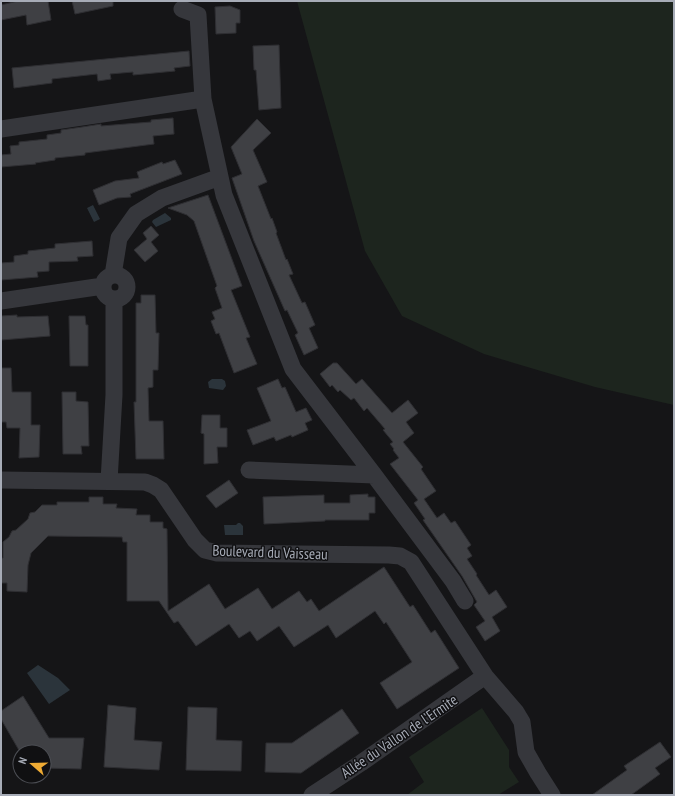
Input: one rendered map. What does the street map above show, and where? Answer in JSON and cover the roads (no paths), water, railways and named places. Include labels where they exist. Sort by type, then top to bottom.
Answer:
[{"type":"street","points":[[182,9],[198,15],[203,99],[224,195],[293,369],[453,581],[465,601]]},
{"type":"street","points":[[1,129],[203,99]]},
{"type":"street","points":[[1,302],[108,280],[123,277],[128,286],[126,294],[122,298],[115,300],[106,295],[108,280],[119,238],[136,214],[162,198],[220,178]]},
{"type":"street","points":[[109,481],[114,395],[115,300]]},
{"type":"street","points":[[249,470],[374,475]]},
{"type":"street","name":"Boulevard du Vaisseau","points":[[1,480],[145,482],[161,490],[195,540],[205,550],[217,553],[400,556],[411,562],[485,676]]},
{"type":"street","points":[[485,676],[516,712],[522,722],[526,752],[548,793]]},
{"type":"street","name":"Allée du Vallon de l’Ermite","points":[[312,795],[361,763],[485,676]]}]
